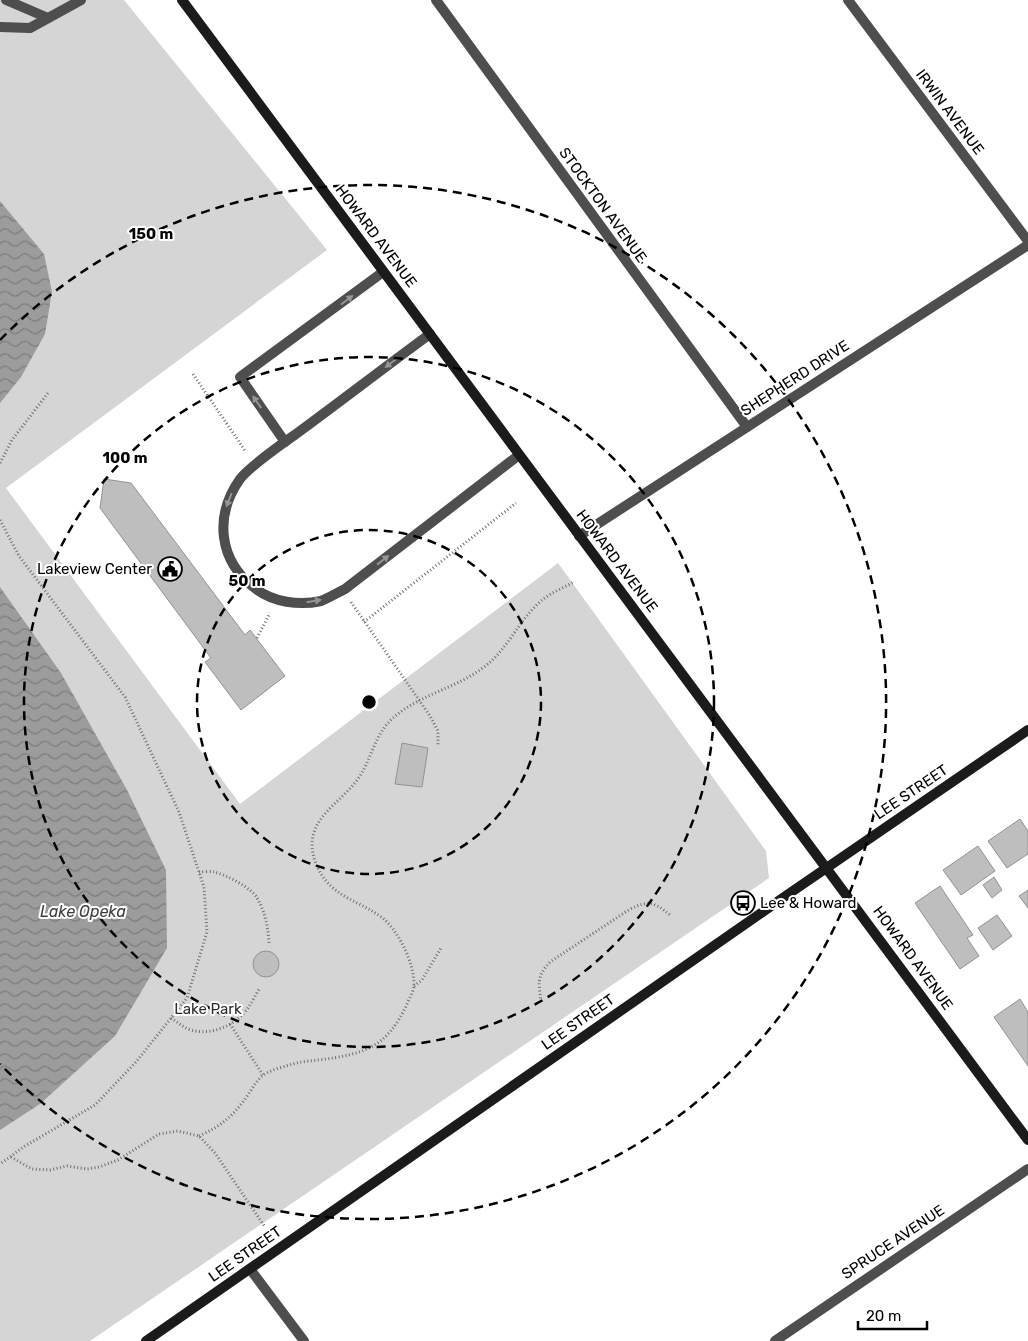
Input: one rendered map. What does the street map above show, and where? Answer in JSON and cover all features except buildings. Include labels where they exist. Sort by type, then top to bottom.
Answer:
[{"type":"street","points":[[6,0],[48,18]]},
{"type":"street","points":[[0,27],[30,28],[81,0]]},
{"type":"street","name":"HOWARD AVENUE","points":[[182,0],[1028,1140]]},
{"type":"street","name":"STOCKTON AVENUE","points":[[436,0],[746,427]]},
{"type":"street","name":"IRWIN AVENUE","points":[[848,0],[1028,243]]},
{"type":"street","name":"SHEPHERD DRIVE","points":[[579,536],[1028,243]]},
{"type":"street","points":[[285,442],[240,377],[383,272]]},
{"type":"street","points":[[430,334],[285,442],[242,477],[229,498],[222,521],[226,548],[236,570],[248,583],[265,596],[301,603],[322,600],[344,589],[520,455]]},
{"type":"street","name":"LEE STREET","points":[[146,1341],[1028,730]]},
{"type":"street","name":"SPRUCE AVENUE","points":[[775,1341],[1028,1169]]},
{"type":"street","points":[[250,1268],[304,1341]]},
{"type":"path","points":[[192,374],[248,455]]},
{"type":"path","points":[[0,462],[12,440],[48,393]]},
{"type":"path","points":[[364,622],[516,503]]},
{"type":"path","points":[[0,520],[18,556],[126,697],[179,812],[204,887],[207,932],[187,998],[136,1062],[95,1105],[25,1146],[0,1164]]},
{"type":"path","points":[[414,986],[408,957],[392,928],[381,917],[350,900],[327,882],[315,862],[312,838],[318,821],[354,784],[361,774],[380,732],[393,717],[419,700],[447,689],[475,674],[500,652],[526,617],[540,602],[574,582]]},
{"type":"path","points":[[344,605],[350,601],[419,700],[438,731],[438,745]]},
{"type":"path","points":[[256,638],[270,612],[279,614]]},
{"type":"path","points":[[199,872],[214,872],[244,886],[256,896],[268,928],[269,942]]},
{"type":"path","points":[[542,1002],[538,982],[542,971],[550,962],[642,903],[658,905],[670,916]]},
{"type":"path","points":[[199,1136],[220,1126],[230,1118],[263,1075],[292,1064],[357,1054],[370,1048],[394,1030],[414,986],[422,980],[441,948]]},
{"type":"path","points":[[171,1018],[188,1028],[204,1032],[218,1030],[230,1024],[245,1012],[260,988]]},
{"type":"path","points":[[230,1024],[263,1075]]},
{"type":"path","points":[[11,1156],[32,1169],[50,1170],[67,1166],[86,1169],[99,1167],[118,1160],[159,1134],[178,1131],[199,1136],[215,1153],[265,1227]]},
{"type":"green space","name":"Lake Park","points":[[0,0],[124,0],[327,250],[6,488],[240,804],[558,563],[766,851],[769,878],[90,1341],[0,1341]]},
{"type":"water","points":[[0,201],[44,254],[52,292],[45,334],[21,377],[0,403]]},
{"type":"water","name":"Lake Opeka","points":[[0,587],[61,673],[127,790],[166,870],[167,948],[115,1036],[40,1104],[0,1130]]},
{"type":"place","name":"Lakeview Center","points":[[170,569]]},
{"type":"place","name":"Lee & Howard","points":[[743,903]]}]
